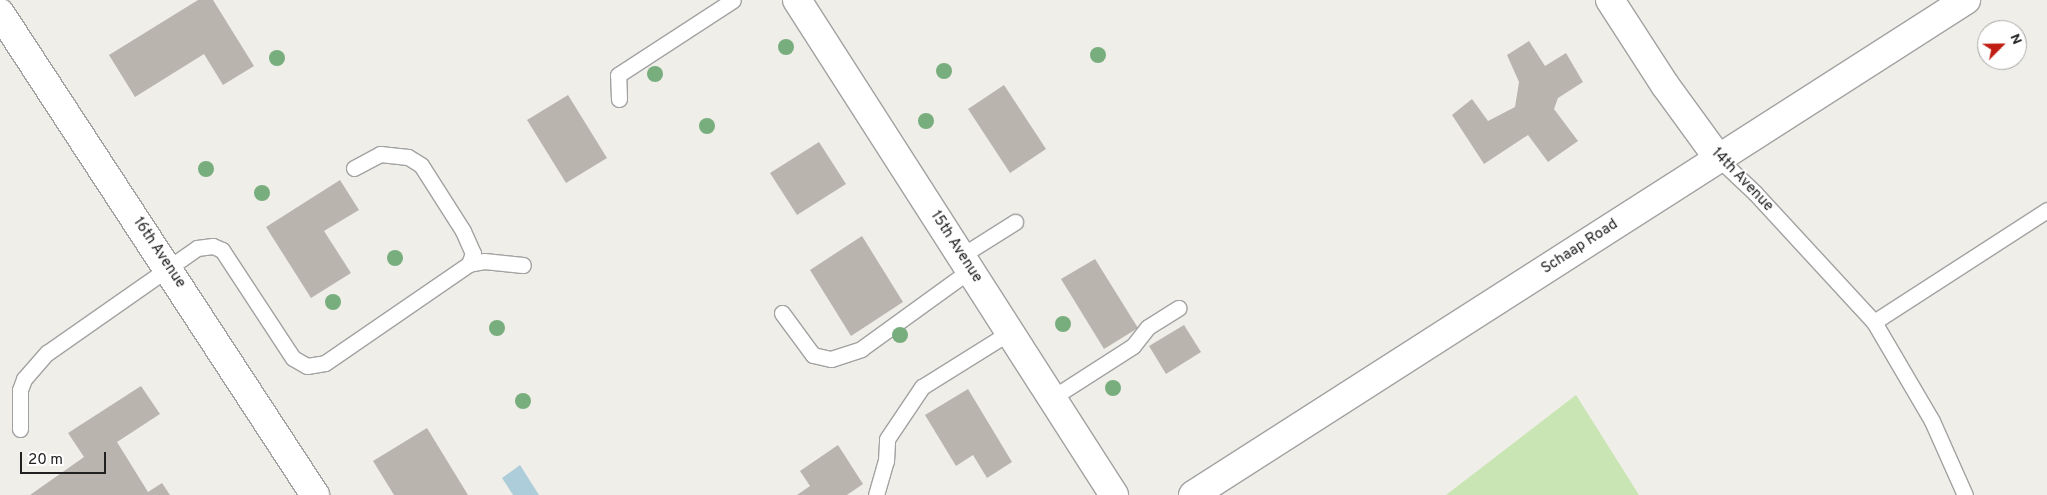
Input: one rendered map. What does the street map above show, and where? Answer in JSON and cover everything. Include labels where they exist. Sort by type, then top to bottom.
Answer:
[{"type":"street","name":"15th Avenue","points":[[797,0],[1114,495]]},
{"type":"street","name":"14th Avenue","points":[[1610,0],[1665,85],[1718,158]]},
{"type":"street","name":"Schaap Road","points":[[1193,495],[1966,0]]},
{"type":"street","name":"16th Avenue","points":[[0,13],[168,266],[315,495]]},
{"type":"lane","points":[[619,100],[618,75],[733,0]]},
{"type":"lane","points":[[354,168],[380,154],[402,156],[420,165],[463,231],[473,252],[469,264]]},
{"type":"lane","name":"14th Avenue","points":[[1718,158],[1755,193],[1874,322],[1932,421],[1966,495]]},
{"type":"lane","points":[[1874,322],[2047,210]]},
{"type":"lane","points":[[782,313],[812,355],[831,359],[861,349],[1015,222]]},
{"type":"lane","points":[[20,429],[20,390],[24,379],[47,353],[168,266],[197,248],[213,246],[222,250],[293,358],[307,366],[325,363],[469,264],[484,261],[523,266]]},
{"type":"lane","points":[[1052,398],[1133,346],[1148,327],[1178,308]]},
{"type":"lane","points":[[876,495],[888,439],[922,387],[1010,332]]},
{"type":"green space","points":[[1576,395],[1639,495],[1446,495]]},
{"type":"water","points":[[520,465],[539,495],[513,495],[502,478]]},
{"type":"building","points":[[198,0],[213,0],[254,66],[223,85],[204,54],[135,97],[109,55]]},
{"type":"building","points":[[1529,41],[1545,66],[1566,53],[1583,82],[1558,98],[1554,109],[1578,141],[1548,162],[1528,135],[1484,164],[1452,115],[1472,99],[1488,121],[1515,107],[1519,82],[1507,55]]},
{"type":"building","points":[[1004,85],[1046,149],[1010,173],[968,109]]},
{"type":"building","points":[[568,95],[607,158],[566,183],[527,120]]},
{"type":"building","points":[[819,142],[846,184],[797,215],[770,173]]},
{"type":"building","points":[[340,180],[359,210],[324,231],[351,273],[311,298],[266,227]]},
{"type":"building","points":[[862,236],[903,302],[851,336],[810,270]]},
{"type":"building","points":[[1095,259],[1138,328],[1104,349],[1061,279]]},
{"type":"building","points":[[1184,325],[1201,352],[1166,374],[1149,346]]},
{"type":"building","points":[[141,386],[160,414],[117,442],[148,492],[162,483],[170,495],[30,495],[84,457],[68,433]]},
{"type":"building","points":[[968,389],[1012,462],[987,478],[973,455],[956,466],[925,415]]},
{"type":"building","points":[[427,428],[468,495],[394,495],[373,461]]},
{"type":"building","points":[[838,445],[863,484],[847,495],[797,495],[810,486],[800,471]]}]
